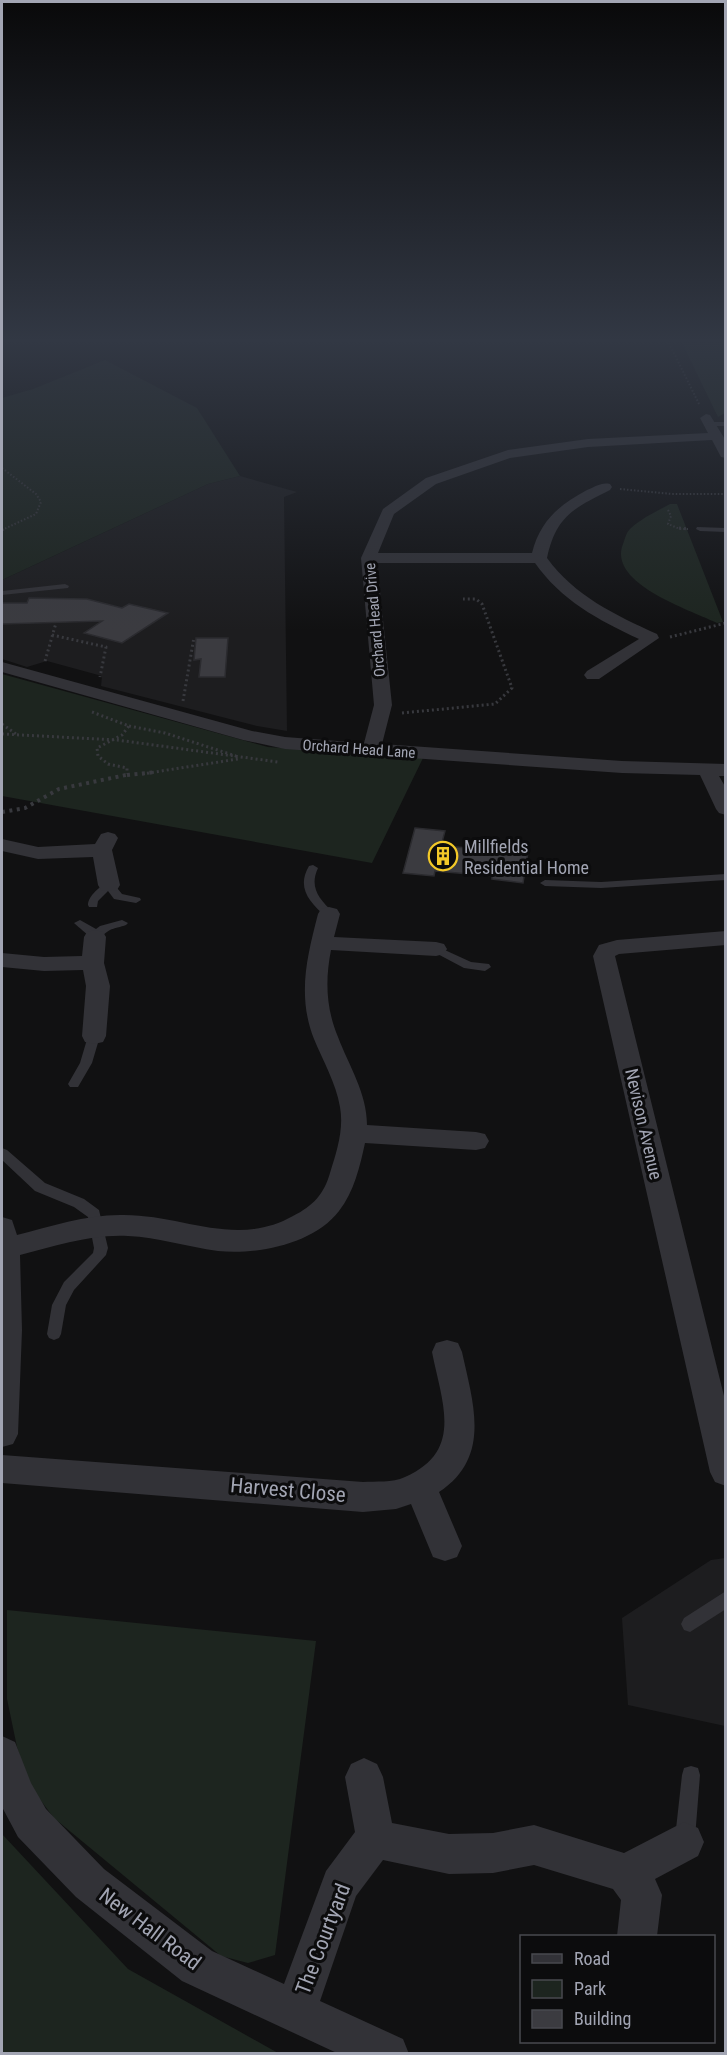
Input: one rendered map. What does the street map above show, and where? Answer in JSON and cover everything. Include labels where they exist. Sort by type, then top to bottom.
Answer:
[{"type":"street","name":"Orchard Head Drive","points":[[371,750],[383,705],[369,558],[388,512],[431,482],[508,454],[588,443],[664,439]]},
{"type":"street","points":[[605,487],[573,503],[554,519],[544,532],[539,558],[550,576],[573,596],[600,615],[651,638]]},
{"type":"street","points":[[369,558],[539,558]]},
{"type":"street","points":[[593,675],[651,638]]},
{"type":"street","name":"Orchard Head Lane","points":[[10,669],[250,736],[285,743],[622,767],[716,770]]},
{"type":"street","points":[[716,770],[726,809]]},
{"type":"street","points":[[2,845],[38,853],[105,844],[109,885]]},
{"type":"street","points":[[2,1434],[8,1277],[4,1237],[126,1225],[212,1239],[250,1242],[273,1240],[290,1233],[323,1212],[335,1198],[347,1165],[355,1117],[348,1090],[318,1013],[314,978],[328,914]]},
{"type":"street","points":[[88,930],[98,986],[94,1036]]},
{"type":"street","name":"Nevison Avenue","points":[[726,938],[617,947],[607,950],[604,956],[719,1414],[726,1472]]},
{"type":"street","points":[[322,943],[436,949]]},
{"type":"street","points":[[2,960],[44,964],[93,963]]},
{"type":"street","points":[[352,1133],[476,1141]]},
{"type":"street","name":"Harvest Close","points":[[2,1469],[363,1497],[401,1493],[428,1482],[445,1468],[458,1451],[460,1426],[447,1352]]},
{"type":"street","points":[[420,1485],[445,1546]]},
{"type":"street","name":"New Hall Road","points":[[2,1755],[15,1793],[32,1823],[90,1883],[197,1966],[388,2054]]},
{"type":"street","points":[[364,1777],[376,1839],[449,1854],[493,1853],[534,1845],[626,1873],[642,1895],[637,1935]]},
{"type":"street","name":"The Courtyard","points":[[295,2012],[340,1886],[362,1852],[376,1839]]},
{"type":"street","points":[[626,1873],[684,1842]]},
{"type":"lane","points":[[700,529],[726,530]]},
{"type":"lane","points":[[2,593],[65,586]]},
{"type":"lane","points":[[314,868],[309,876],[313,899],[328,914]]},
{"type":"lane","points":[[545,883],[602,885],[726,877]]},
{"type":"lane","points":[[93,905],[93,900],[109,885],[118,897],[136,900]]},
{"type":"lane","points":[[88,930],[122,923]]},
{"type":"lane","points":[[436,949],[468,965],[485,967]]},
{"type":"lane","points":[[74,1084],[86,1063],[94,1036]]},
{"type":"lane","points":[[2,1153],[40,1186],[79,1203],[94,1214],[101,1248],[99,1255],[69,1286],[59,1305],[54,1334]]},
{"type":"lane","points":[[690,1624],[726,1599]]},
{"type":"lane","points":[[684,1842],[691,1775]]},
{"type":"path","points":[[2,468],[36,494],[41,502],[36,514],[2,530]]},
{"type":"path","points":[[605,487],[672,494],[726,494]]},
{"type":"path","points":[[668,510],[671,516],[668,524],[671,526],[680,529],[700,529]]},
{"type":"path","points":[[380,714],[479,708],[495,704],[512,688],[482,604],[476,599],[463,599]]},
{"type":"path","points":[[10,669],[44,664],[56,622]]},
{"type":"path","points":[[651,638],[673,637],[726,623]]},
{"type":"path","points":[[52,635],[106,647],[97,693],[87,708],[98,716],[129,726],[165,733],[242,758]]},
{"type":"path","points":[[181,716],[188,662],[191,658],[194,637]]},
{"type":"path","points":[[2,724],[18,735]]},
{"type":"path","points":[[126,775],[127,768],[108,764],[98,756],[97,748],[101,743],[117,740],[125,734],[129,726]]},
{"type":"path","points":[[2,734],[117,740],[288,763]]},
{"type":"path","points":[[2,812],[25,807],[59,789],[126,775],[176,770],[242,758]]},
{"type":"shaded area","points":[[240,476],[297,492],[284,497],[287,731],[257,726],[101,686],[102,676],[47,661],[27,667],[2,659],[2,580],[208,484]]},
{"type":"shaded area","points":[[725,1558],[725,1726],[628,1705],[622,1618],[711,1560]]},
{"type":"green space","points":[[2,439],[217,439],[240,476],[208,484],[2,580]]},
{"type":"green space","points":[[670,504],[677,504],[723,622],[717,623],[654,594],[627,571],[621,558],[623,544],[629,530],[635,524]]},
{"type":"green space","points":[[2,674],[268,747],[423,758],[372,863],[2,796]]},
{"type":"green space","points":[[7,1610],[316,1641],[275,1955],[248,1963],[221,1956],[54,1818],[29,1785],[17,1747],[7,1699]]},
{"type":"green space","points":[[2,1834],[128,1969],[278,2053],[2,2053]]},
{"type":"building","points":[[29,598],[87,599],[122,608],[129,604],[168,613],[122,643],[84,633],[102,621],[2,624],[2,603],[27,603]]},
{"type":"building","points":[[196,638],[228,638],[225,677],[199,677],[201,659],[194,660]]},
{"type":"building","name":"Millfields Residential Home","points":[[415,828],[445,831],[441,846],[528,852],[523,883],[492,879],[492,876],[435,871],[434,876],[403,873]]},
{"type":"place","name":"Millfields Residential Home","points":[[443,856]]}]
